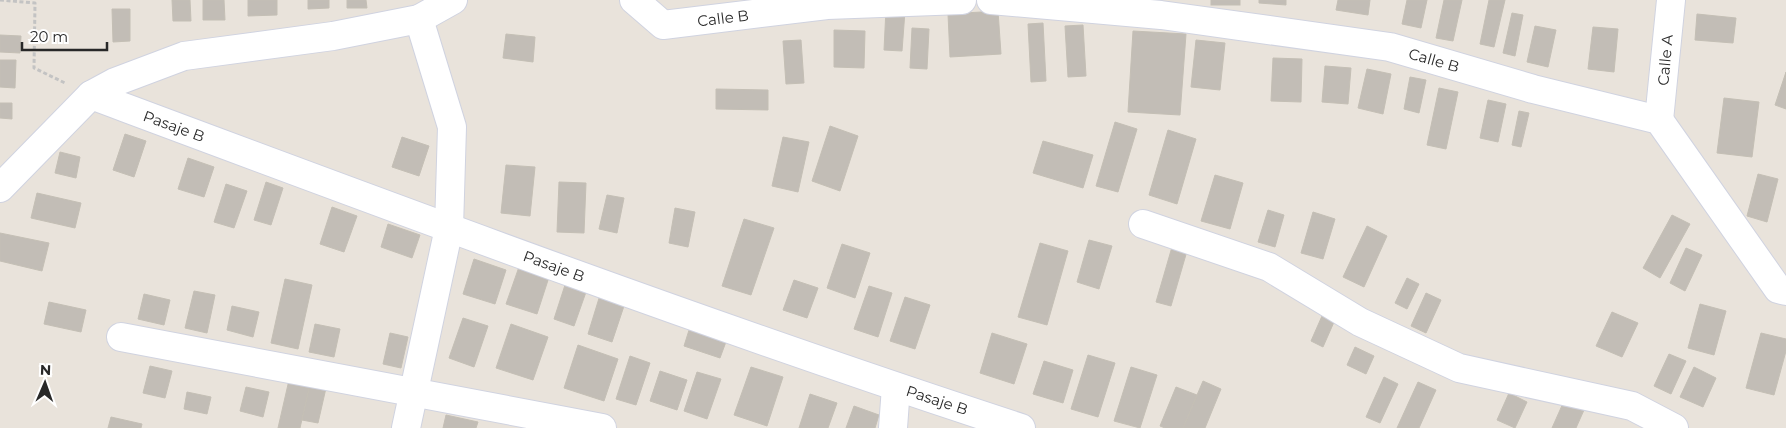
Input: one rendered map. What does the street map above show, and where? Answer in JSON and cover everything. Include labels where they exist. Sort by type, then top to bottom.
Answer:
[{"type":"street","points":[[0,188],[91,95],[115,82],[184,56],[333,36],[419,19],[453,0]]},
{"type":"street","name":"Calle B","points":[[634,0],[663,24],[827,6],[962,0]]},
{"type":"street","name":"Calle B","points":[[991,0],[1161,15],[1390,47],[1533,89],[1660,120]]},
{"type":"street","name":"Calle A","points":[[1660,120],[1671,0]]},
{"type":"street","points":[[406,428],[449,228],[452,126],[419,19]]},
{"type":"street","name":"Pasaje B","points":[[91,95],[449,228],[896,387],[1021,428]]},
{"type":"street","points":[[1660,120],[1778,289],[1786,291]]},
{"type":"street","points":[[1143,224],[1269,267],[1360,322],[1458,368],[1632,406],[1674,428]]},
{"type":"street","points":[[121,337],[602,428]]},
{"type":"street","points":[[893,428],[896,387]]},
{"type":"path","points":[[0,0],[35,3],[34,68],[91,95]]},
{"type":"building","points":[[172,0],[190,0],[191,21],[173,21]]},
{"type":"building","points":[[203,0],[224,0],[225,20],[203,20]]},
{"type":"building","points":[[248,0],[277,0],[277,15],[248,16]]},
{"type":"building","points":[[308,0],[329,0],[329,8],[308,9]]},
{"type":"building","points":[[347,0],[366,0],[367,8],[347,8]]},
{"type":"building","points":[[1211,0],[1240,0],[1240,5],[1211,5]]},
{"type":"building","points":[[1259,0],[1286,0],[1286,5],[1259,3]]},
{"type":"building","points":[[1338,0],[1370,0],[1368,15],[1336,10]]},
{"type":"building","points":[[1407,0],[1427,0],[1421,28],[1402,24]]},
{"type":"building","points":[[1444,0],[1462,0],[1453,41],[1436,38]]},
{"type":"building","points":[[1489,0],[1505,0],[1494,47],[1480,44]]},
{"type":"building","points":[[112,9],[130,9],[130,41],[113,42]]},
{"type":"building","points":[[886,9],[905,11],[902,51],[884,50]]},
{"type":"building","points":[[998,11],[1001,54],[950,57],[948,14]]},
{"type":"building","points":[[1512,13],[1523,15],[1515,56],[1503,53]]},
{"type":"building","points":[[1697,14],[1736,18],[1733,43],[1695,40]]},
{"type":"building","points":[[1043,23],[1046,81],[1031,82],[1028,24]]},
{"type":"building","points":[[1083,25],[1086,76],[1068,77],[1065,26]]},
{"type":"building","points":[[1535,26],[1556,30],[1548,67],[1527,62]]},
{"type":"building","points":[[1593,27],[1618,29],[1614,72],[1588,69]]},
{"type":"building","points":[[912,28],[929,29],[927,69],[910,68]]},
{"type":"building","points":[[834,30],[865,31],[864,68],[834,67]]},
{"type":"building","points":[[1133,31],[1186,34],[1180,115],[1128,112]]},
{"type":"building","points":[[506,34],[535,37],[533,62],[503,58]]},
{"type":"building","points":[[0,35],[21,36],[20,53],[0,52]]},
{"type":"building","points":[[801,40],[804,83],[786,84],[783,41]]},
{"type":"building","points":[[1196,40],[1225,43],[1220,90],[1191,87]]},
{"type":"building","points":[[1273,58],[1302,59],[1301,102],[1271,101]]},
{"type":"building","points":[[0,60],[16,60],[15,88],[0,87]]},
{"type":"building","points":[[1325,66],[1351,68],[1348,104],[1322,102]]},
{"type":"building","points":[[1367,69],[1391,74],[1383,114],[1358,108]]},
{"type":"building","points":[[1786,72],[1786,109],[1775,105]]},
{"type":"building","points":[[1410,77],[1426,80],[1419,113],[1404,109]]},
{"type":"building","points":[[1439,88],[1458,92],[1446,149],[1427,145]]},
{"type":"building","points":[[716,89],[768,90],[768,110],[716,109]]},
{"type":"building","points":[[1724,98],[1759,102],[1752,157],[1717,153]]},
{"type":"building","points":[[1488,100],[1506,104],[1498,142],[1480,138]]},
{"type":"building","points":[[0,103],[12,103],[12,119],[0,118]]},
{"type":"building","points":[[1519,111],[1529,113],[1521,147],[1512,145]]},
{"type":"building","points":[[1115,122],[1137,129],[1118,192],[1096,186]]},
{"type":"building","points":[[830,126],[858,136],[840,191],[812,181]]},
{"type":"building","points":[[1168,130],[1196,139],[1177,204],[1149,195]]},
{"type":"building","points":[[125,134],[146,141],[134,177],[113,170]]},
{"type":"building","points":[[402,137],[429,146],[419,176],[392,167]]},
{"type":"building","points":[[783,137],[809,142],[798,192],[772,186]]},
{"type":"building","points":[[1043,141],[1093,155],[1083,188],[1033,173]]},
{"type":"building","points":[[60,152],[80,157],[76,178],[55,173]]},
{"type":"building","points":[[188,158],[214,167],[204,197],[178,189]]},
{"type":"building","points":[[506,165],[535,167],[530,216],[501,213]]},
{"type":"building","points":[[1758,174],[1778,179],[1767,222],[1747,216]]},
{"type":"building","points":[[1215,175],[1243,183],[1230,229],[1201,221]]},
{"type":"building","points":[[266,182],[283,188],[271,225],[254,220]]},
{"type":"building","points":[[559,182],[586,183],[584,233],[557,232]]},
{"type":"building","points":[[226,184],[247,191],[234,228],[214,222]]},
{"type":"building","points":[[37,193],[81,203],[75,228],[31,218]]},
{"type":"building","points":[[607,195],[624,198],[617,233],[599,229]]},
{"type":"building","points":[[332,207],[357,216],[344,252],[320,244]]},
{"type":"building","points":[[675,208],[695,212],[688,247],[669,243]]},
{"type":"building","points":[[1268,210],[1284,215],[1275,247],[1258,242]]},
{"type":"building","points":[[1313,212],[1335,219],[1323,259],[1301,253]]},
{"type":"building","points":[[1672,215],[1690,224],[1660,278],[1643,268]]},
{"type":"building","points":[[744,219],[774,228],[751,295],[722,286]]},
{"type":"building","points":[[388,224],[420,235],[412,258],[381,247]]},
{"type":"building","points":[[1367,226],[1387,236],[1364,287],[1343,277]]},
{"type":"building","points":[[0,233],[49,243],[42,271],[0,261]]},
{"type":"building","points":[[1089,240],[1112,246],[1099,289],[1077,282]]},
{"type":"building","points":[[1040,243],[1068,251],[1047,325],[1018,317]]},
{"type":"building","points":[[842,244],[870,253],[855,298],[827,288]]},
{"type":"building","points":[[1172,247],[1187,251],[1171,306],[1156,302]]},
{"type":"building","points":[[1686,248],[1702,255],[1685,291],[1670,283]]},
{"type":"building","points":[[474,259],[506,270],[495,304],[463,294]]},
{"type":"building","points":[[520,264],[550,274],[537,314],[506,304]]},
{"type":"building","points":[[1407,278],[1419,284],[1407,309],[1395,303]]},
{"type":"building","points":[[285,279],[312,285],[298,349],[271,343]]},
{"type":"building","points":[[794,280],[818,288],[807,318],[783,310]]},
{"type":"building","points":[[565,285],[586,292],[574,326],[554,319]]},
{"type":"building","points":[[869,286],[892,293],[878,337],[854,329]]},
{"type":"building","points":[[194,291],[215,295],[207,333],[185,328]]},
{"type":"building","points":[[1426,293],[1441,300],[1426,333],[1411,326]]},
{"type":"building","points":[[144,294],[170,300],[164,325],[138,319]]},
{"type":"building","points":[[600,295],[625,303],[612,342],[588,334]]},
{"type":"building","points":[[905,297],[930,305],[915,349],[890,341]]},
{"type":"building","points":[[49,302],[86,310],[81,332],[44,324]]},
{"type":"building","points":[[1700,304],[1726,311],[1714,355],[1688,348]]},
{"type":"building","points":[[232,306],[259,312],[253,337],[227,330]]},
{"type":"building","points":[[1612,312],[1638,323],[1622,357],[1596,346]]},
{"type":"building","points":[[1322,316],[1334,322],[1323,347],[1311,341]]},
{"type":"building","points":[[463,318],[488,326],[474,367],[449,358]]},
{"type":"building","points":[[315,324],[340,329],[334,357],[309,352]]},
{"type":"building","points":[[511,324],[548,337],[533,380],[496,368]]},
{"type":"building","points":[[690,327],[727,339],[720,358],[684,346]]},
{"type":"building","points":[[390,333],[408,337],[401,368],[383,364]]},
{"type":"building","points":[[992,333],[1027,344],[1014,384],[980,373]]},
{"type":"building","points":[[1761,333],[1786,339],[1786,351],[1774,395],[1746,388]]},
{"type":"building","points":[[578,345],[618,359],[604,401],[564,388]]},
{"type":"building","points":[[1355,347],[1374,356],[1366,374],[1347,365]]},
{"type":"building","points":[[1669,354],[1686,361],[1671,394],[1654,386]]},
{"type":"building","points":[[1088,355],[1115,363],[1098,417],[1071,409]]},
{"type":"building","points":[[630,356],[650,363],[636,405],[616,399]]},
{"type":"building","points":[[1044,361],[1073,370],[1063,403],[1033,394]]},
{"type":"building","points":[[150,366],[172,371],[165,398],[143,393]]},
{"type":"building","points":[[751,367],[783,377],[767,426],[734,415]]},
{"type":"building","points":[[1131,367],[1157,375],[1140,428],[1114,421]]},
{"type":"building","points":[[1694,367],[1716,378],[1703,407],[1680,397]]},
{"type":"building","points":[[660,371],[687,380],[677,410],[650,401]]},
{"type":"building","points":[[697,372],[721,379],[707,419],[684,411]]},
{"type":"building","points":[[1384,377],[1398,384],[1380,423],[1366,417]]},
{"type":"building","points":[[289,380],[310,384],[300,428],[278,428]]},
{"type":"building","points":[[1203,381],[1221,389],[1205,428],[1183,428]]},
{"type":"building","points":[[1418,382],[1436,390],[1419,428],[1397,428]]},
{"type":"building","points":[[310,384],[326,388],[318,423],[302,420]]},
{"type":"building","points":[[246,387],[269,392],[263,417],[240,411]]},
{"type":"building","points":[[1176,387],[1197,395],[1183,428],[1165,428],[1160,426]]},
{"type":"building","points":[[187,392],[211,397],[207,414],[184,409]]},
{"type":"building","points":[[1509,393],[1527,402],[1515,428],[1497,420]]},
{"type":"building","points":[[810,394],[837,403],[828,428],[799,428]]},
{"type":"building","points":[[1564,401],[1584,410],[1576,428],[1552,428]]},
{"type":"building","points":[[854,406],[879,415],[875,428],[846,428]]},
{"type":"building","points":[[446,415],[478,422],[476,428],[443,428]]},
{"type":"building","points":[[111,417],[142,424],[141,428],[108,428]]}]
